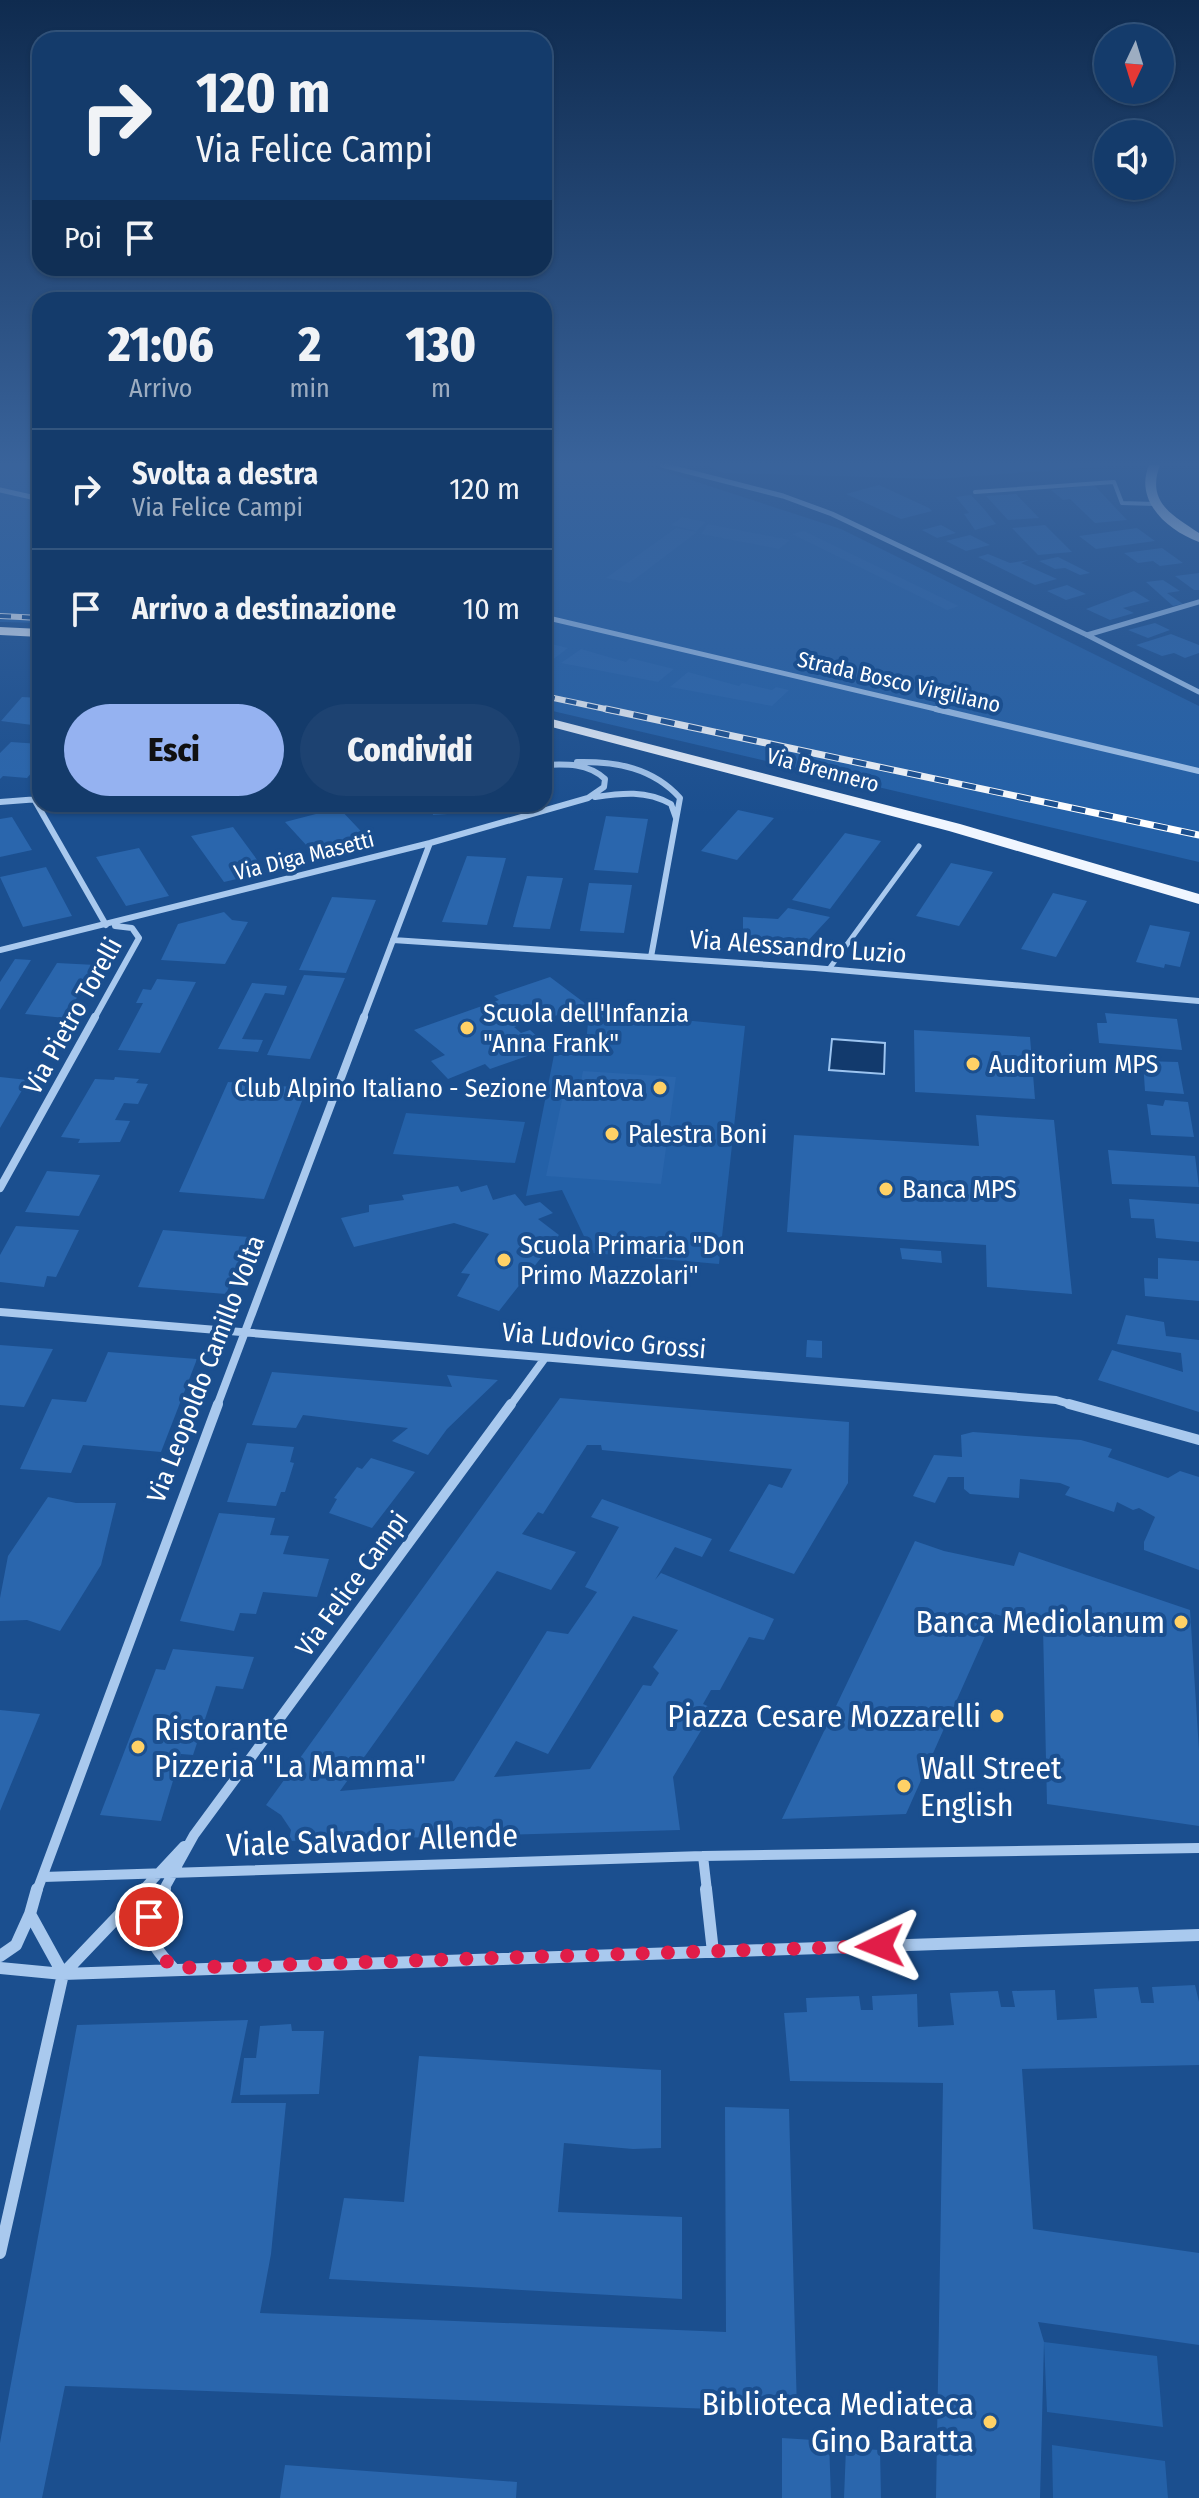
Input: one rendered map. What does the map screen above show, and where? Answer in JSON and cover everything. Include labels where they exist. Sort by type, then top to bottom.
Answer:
[{"type":"main road","points":[[0,631],[32,633]]},
{"type":"main road","name":"Via Brennero","points":[[552,723],[732,768],[1090,865],[1199,899]]},
{"type":"main road","name":"Via Brennero","points":[[1090,865],[1199,885]]},
{"type":"street","points":[[974,582],[1199,692]]},
{"type":"street","points":[[1087,635],[1199,602]]},
{"type":"street","name":"Strada Bosco Virgiliano","points":[[552,619],[1199,771]]},
{"type":"street","points":[[552,765],[602,762],[633,768],[657,778],[680,798],[651,957]]},
{"type":"street","name":"Via Diga Masetti","points":[[552,765],[584,766],[605,779],[602,791],[552,808]]},
{"type":"street","points":[[584,799],[621,793],[650,794],[671,804],[676,811],[676,823]]},
{"type":"street","points":[[0,802],[32,799]]},
{"type":"street","points":[[44,812],[106,925]]},
{"type":"street","name":"Via Diga Masetti","points":[[0,950],[430,843],[538,812]]},
{"type":"street","name":"Via Leopoldo Camillo Volta","points":[[0,1956],[16,1945],[30,1914],[45,1862],[430,843]]},
{"type":"street","name":"Via Pietro Torelli","points":[[0,1188],[139,938],[132,928],[106,925]]},
{"type":"street","name":"Via Alessandro Luzio","points":[[393,940],[829,969],[1199,1001]]},
{"type":"street","name":"Via Ludovico Grossi","points":[[0,1312],[1056,1400],[1199,1440]]},
{"type":"street","name":"Via Felice Campi","points":[[63,1974],[194,1835],[545,1358]]},
{"type":"street","name":"Via Felice Campi","points":[[173,1968],[153,1947],[149,1917],[194,1835]]},
{"type":"street","name":"Viale Salvador Allende","points":[[43,1877],[703,1856],[1199,1848]]},
{"type":"street","points":[[703,1856],[713,1952]]},
{"type":"street","points":[[0,2253],[63,1974],[30,1914]]},
{"type":"street","points":[[0,1968],[63,1974],[1199,1935]]},
{"type":"lane","points":[[829,969],[919,846]]},
{"type":"shaded area","points":[[0,582],[32,582],[32,623],[0,622]]},
{"type":"shaded area","points":[[552,582],[947,582],[1199,706],[1199,862],[552,711]]},
{"type":"shaded area","points":[[589,1011],[745,1026],[719,1264],[592,1253],[562,1190],[526,1196],[554,1055],[585,1055]]},
{"type":"shaded area","points":[[832,1039],[885,1043],[884,1074],[829,1070]]},
{"type":"shaded area","points":[[406,1113],[525,1122],[515,1163],[393,1154]]},
{"type":"shaded area","points":[[1044,2342],[1157,2356],[1163,2427],[1047,2412]]},
{"type":"shaded area","points":[[1052,2445],[1165,2461],[1168,2498],[1053,2498]]},
{"type":"building","points":[[889,582],[909,582],[959,606],[947,610]]},
{"type":"building","points":[[1146,582],[1165,582],[1180,591],[1167,593],[1183,604],[1173,606]]},
{"type":"building","points":[[1183,582],[1199,582],[1199,590]]},
{"type":"building","points":[[1067,585],[1086,594],[1066,600],[1047,591]]},
{"type":"building","points":[[1134,591],[1150,601],[1123,608],[1134,613],[1110,620],[1086,609]]},
{"type":"building","points":[[1155,623],[1170,630],[1148,638],[1128,630]]},
{"type":"building","points":[[1171,634],[1199,645],[1199,653],[1185,658],[1174,653],[1162,656],[1136,645]]},
{"type":"building","points":[[552,645],[568,648],[552,660]]},
{"type":"building","points":[[581,649],[626,662],[630,658],[674,669],[658,682],[561,663]]},
{"type":"building","points":[[688,672],[739,686],[742,683],[772,690],[776,687],[789,690],[772,706],[670,687]]},
{"type":"building","points":[[22,697],[32,698],[32,725],[1,721]]},
{"type":"building","points":[[11,742],[32,743],[32,772],[27,778],[3,776],[0,779],[0,753]]},
{"type":"building","points":[[738,810],[774,818],[737,860],[701,851]]},
{"type":"building","points":[[324,812],[343,812],[374,845],[319,859],[285,822]]},
{"type":"building","points":[[433,812],[477,812],[433,815]]},
{"type":"building","points":[[606,816],[648,819],[638,873],[594,870]]},
{"type":"building","points":[[12,817],[32,850],[0,857],[0,819]]},
{"type":"building","points":[[233,827],[266,872],[224,882],[191,836]]},
{"type":"building","points":[[845,833],[881,841],[830,909],[792,900]]},
{"type":"building","points":[[139,848],[169,896],[126,906],[96,857]]},
{"type":"building","points":[[467,856],[506,858],[487,925],[442,922]]},
{"type":"building","points":[[951,863],[993,872],[959,926],[916,916]]},
{"type":"building","points":[[46,867],[72,916],[23,927],[0,877]]},
{"type":"building","points":[[527,876],[563,878],[550,929],[513,927]]},
{"type":"building","points":[[589,883],[632,885],[624,933],[580,931]]},
{"type":"building","points":[[1053,893],[1087,901],[1056,957],[1021,949]]},
{"type":"building","points":[[332,897],[376,900],[346,973],[299,970]]},
{"type":"building","points":[[788,908],[830,917],[805,944],[793,943],[790,948],[743,942],[743,917],[778,919]]},
{"type":"building","points":[[224,912],[232,920],[248,922],[225,964],[161,960],[178,924]]},
{"type":"building","points":[[1150,925],[1190,932],[1180,967],[1165,964],[1164,968],[1136,962]]},
{"type":"building","points":[[15,959],[31,960],[0,1010],[0,982]]},
{"type":"building","points":[[57,963],[96,965],[65,1018],[25,1014]]},
{"type":"building","points":[[304,975],[345,978],[310,1059],[267,1055]]},
{"type":"building","name":"Scuola dell'Infanzia \"Anna Frank\"","points":[[550,977],[586,1004],[547,1019],[543,1016],[514,1027],[521,1033],[530,1030],[550,1048],[490,1069],[485,1064],[448,1079],[431,1061],[445,1055],[414,1030],[499,1000],[494,996]]},
{"type":"building","points":[[157,979],[196,982],[160,1053],[118,1050],[143,1003],[136,1003],[143,989],[151,990]]},
{"type":"building","points":[[252,983],[287,986],[284,995],[265,993],[242,1039],[263,1040],[258,1052],[218,1049]]},
{"type":"building","points":[[1105,1013],[1177,1019],[1182,1050],[1099,1043],[1097,1023],[1107,1023]]},
{"type":"building","name":"Auditorium MPS","points":[[914,1030],[1030,1037],[1035,1099],[915,1092]]},
{"type":"building","points":[[1143,1061],[1178,1062],[1184,1094],[1145,1091]]},
{"type":"building","name":"Palestra Boni","points":[[583,1071],[676,1077],[661,1184],[546,1176],[564,1090],[579,1092]]},
{"type":"building","points":[[0,1077],[28,1080],[0,1128]]},
{"type":"building","points":[[115,1077],[139,1079],[136,1083],[148,1084],[138,1104],[124,1103],[115,1120],[130,1121],[120,1142],[78,1143],[80,1139],[61,1137],[95,1079],[114,1080]]},
{"type":"building","points":[[228,1082],[307,1088],[264,1199],[179,1192]]},
{"type":"building","points":[[1165,1100],[1188,1102],[1194,1137],[1151,1135],[1147,1104],[1163,1106]]},
{"type":"building","points":[[976,1115],[1054,1120],[1072,1294],[987,1287],[986,1245],[787,1232],[794,1135],[979,1146]]},
{"type":"building","points":[[1108,1150],[1195,1156],[1199,1187],[1112,1184]]},
{"type":"building","points":[[47,1171],[100,1175],[79,1216],[25,1212]]},
{"type":"building","name":"Scuola Primaria \"Don Primo Mazzolari\"","points":[[487,1185],[493,1200],[515,1194],[525,1206],[540,1202],[553,1213],[538,1219],[559,1235],[499,1311],[457,1296],[470,1274],[461,1273],[489,1234],[454,1223],[354,1247],[341,1218],[369,1212],[369,1205],[404,1200],[402,1195],[458,1186],[461,1192]]},
{"type":"building","points":[[1129,1199],[1199,1204],[1199,1242],[1156,1238],[1154,1219],[1131,1218]]},
{"type":"building","points":[[16,1226],[79,1230],[56,1277],[47,1276],[44,1287],[0,1282],[0,1255]]},
{"type":"building","points":[[163,1230],[249,1237],[226,1294],[138,1287]]},
{"type":"building","points":[[900,1248],[941,1251],[942,1263],[902,1259]]},
{"type":"building","points":[[1158,1258],[1199,1261],[1199,1301],[1145,1296],[1144,1278],[1158,1279]]},
{"type":"building","points":[[1126,1315],[1164,1322],[1166,1336],[1199,1340],[1199,1412],[1098,1380],[1112,1350],[1183,1372],[1181,1353],[1117,1344]]},
{"type":"building","points":[[807,1340],[822,1341],[822,1358],[806,1357]]},
{"type":"building","points":[[0,1345],[53,1349],[24,1407],[0,1405]]},
{"type":"building","points":[[108,1352],[197,1359],[161,1452],[83,1445],[71,1473],[20,1469],[52,1399],[86,1402]]},
{"type":"building","points":[[272,1372],[452,1387],[447,1375],[498,1380],[447,1429],[428,1455],[392,1441],[408,1428],[303,1415],[296,1428],[252,1425]]},
{"type":"building","points":[[560,1398],[849,1422],[848,1483],[794,1574],[729,1551],[769,1484],[782,1488],[792,1469],[602,1450],[601,1445],[587,1445],[543,1514],[538,1512],[522,1534],[576,1552],[551,1590],[497,1571],[340,1791],[454,1781],[547,1631],[568,1634],[597,1592],[585,1587],[619,1527],[591,1517],[602,1499],[712,1539],[702,1557],[675,1547],[655,1580],[661,1573],[774,1619],[764,1640],[749,1637],[720,1690],[711,1690],[703,1704],[714,1709],[673,1777],[680,1830],[289,1841],[291,1830],[281,1815],[266,1805]],"holes":[[[633,1616],[678,1630],[653,1667],[659,1673],[651,1686],[643,1685],[590,1769],[494,1777],[516,1741],[548,1754]]]},
{"type":"building","points":[[973,1432],[1081,1440],[1112,1449],[1108,1457],[1168,1478],[1180,1471],[1199,1477],[1199,1570],[1144,1550],[1144,1542],[1155,1517],[1139,1508],[1133,1510],[1117,1502],[1114,1512],[1065,1495],[1070,1487],[1060,1483],[1020,1479],[1019,1498],[970,1494],[964,1489],[964,1477],[948,1477],[935,1503],[913,1496],[934,1455],[962,1457],[961,1435]]},
{"type":"building","points":[[247,1443],[294,1447],[290,1462],[294,1463],[285,1492],[281,1492],[276,1506],[227,1502]]},
{"type":"building","points":[[371,1458],[415,1472],[372,1528],[329,1513],[337,1499],[334,1498],[357,1467],[362,1469]]},
{"type":"building","points":[[48,1497],[76,1503],[116,1503],[101,1565],[60,1631],[27,1620],[0,1621],[0,1598],[8,1556]]},
{"type":"building","points":[[219,1513],[275,1518],[270,1535],[289,1536],[283,1554],[329,1559],[317,1597],[263,1592],[256,1614],[240,1613],[234,1631],[180,1621]]},
{"type":"building","points":[[915,1541],[944,1551],[1014,1566],[1019,1552],[1190,1610],[1199,1750],[1199,1826],[1047,1804],[1043,1628],[995,1614],[906,1814],[782,1819]]},
{"type":"building","points":[[173,1649],[254,1657],[243,1689],[216,1686],[193,1755],[181,1754],[161,1821],[100,1815],[156,1669],[165,1670]]},
{"type":"building","points":[[0,1710],[40,1714],[0,1811]]},
{"type":"building","points":[[1195,1985],[1199,2002],[1199,2065],[1022,2069],[1033,2229],[1199,2253],[1199,2345],[1038,2322],[1044,2342],[1040,2498],[936,2498],[943,2083],[790,2081],[784,2013],[807,2012],[806,1998],[859,1996],[861,2010],[873,2010],[872,1996],[917,1994],[918,2027],[954,2025],[950,1993],[998,1991],[1001,2007],[1015,2007],[1012,1991],[1055,1990],[1057,2020],[1097,2018],[1094,1989],[1138,1987],[1141,2003],[1154,2003],[1152,1987]]},
{"type":"building","points":[[248,2020],[231,2103],[286,2103],[271,2254],[260,2313],[726,2332],[725,2107],[789,2109],[797,2412],[65,2386],[42,2498],[0,2498],[0,2443],[77,2025]]},
{"type":"building","points":[[291,2024],[292,2031],[324,2031],[319,2094],[240,2095],[244,2058],[256,2058],[260,2026]]},
{"type":"building","points":[[419,2056],[661,2070],[661,2148],[633,2149],[564,2143],[558,2212],[682,2217],[682,2299],[329,2279],[344,2198],[404,2202]]},
{"type":"building","points":[[782,2438],[829,2441],[831,2498],[782,2498]]},
{"type":"building","points":[[846,2448],[880,2450],[881,2498],[844,2498]]},
{"type":"building","points":[[285,2465],[517,2482],[516,2498],[280,2498]]},
{"type":"railway","points":[[0,616],[32,618]]},
{"type":"railway","points":[[552,698],[615,711]]},
{"type":"railway","points":[[606,709],[1199,835]]},
{"type":"place","name":"Scuola dell'Infanzia \"Anna Frank\"","points":[[467,1028]]},
{"type":"place","name":"Auditorium MPS","points":[[973,1064]]},
{"type":"place","name":"Club Alpino Italiano - Sezione Mantova","points":[[660,1088]]},
{"type":"place","name":"Palestra Boni","points":[[612,1134]]},
{"type":"place","name":"Banca MPS","points":[[886,1189]]},
{"type":"place","name":"Scuola Primaria \"Don Primo Mazzolari\"","points":[[504,1260]]},
{"type":"place","name":"Banca Mediolanum","points":[[1181,1622]]},
{"type":"place","name":"Piazza Cesare Mozzarelli","points":[[997,1716]]},
{"type":"place","name":"Ristorante Pizzeria \"La Mamma\"","points":[[138,1747]]},
{"type":"place","name":"Wall Street English","points":[[904,1786]]},
{"type":"place","name":"Biblioteca Mediateca Gino Baratta","points":[[990,2422]]},
{"type":"route","points":[[149,1917],[153,1947],[173,1968],[880,1946]]}]
